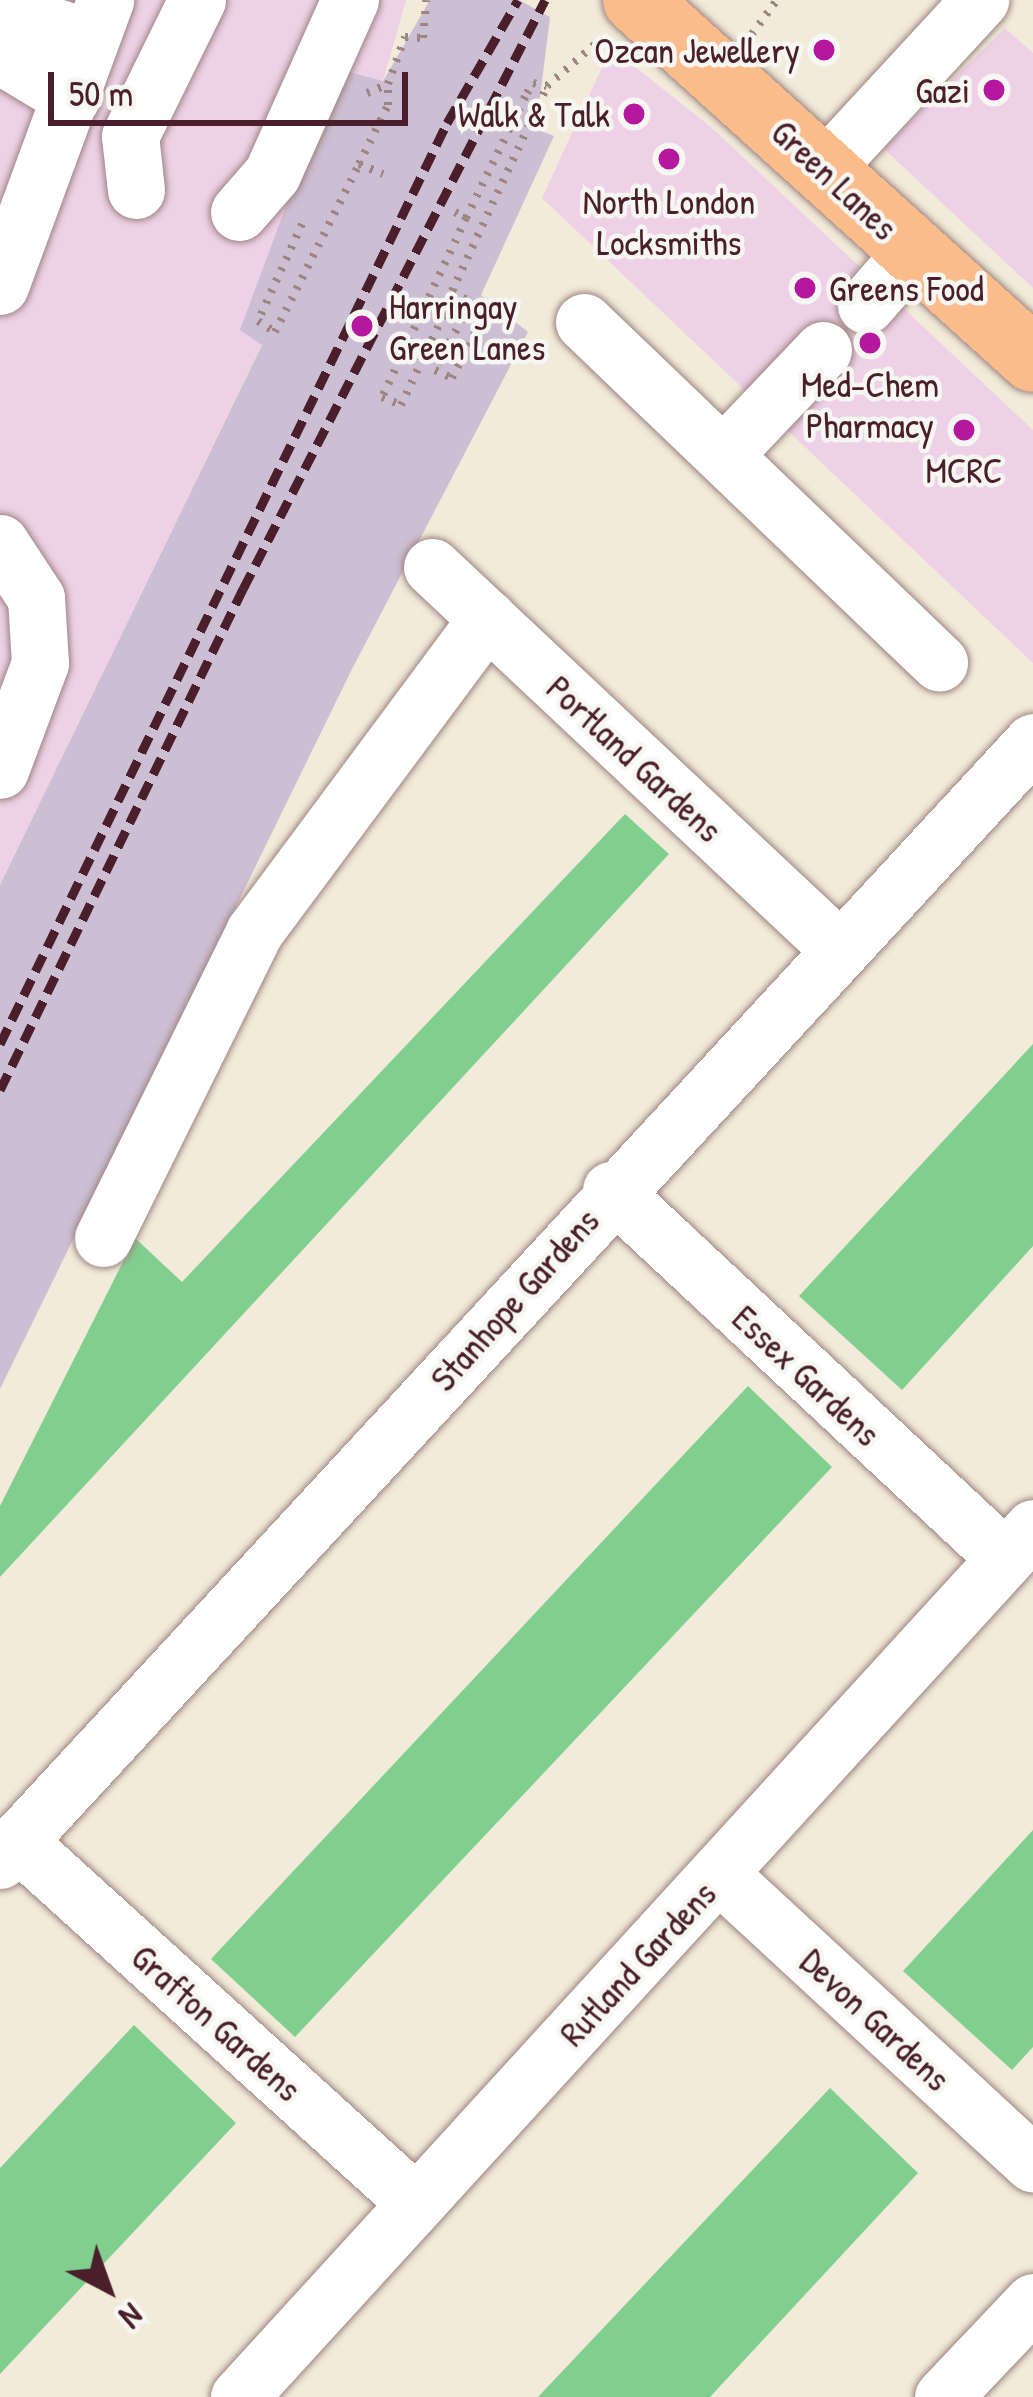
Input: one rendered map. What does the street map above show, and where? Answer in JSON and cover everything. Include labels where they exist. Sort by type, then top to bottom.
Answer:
[{"type":"main road","name":"Green Lanes","points":[[618,20],[825,168],[1033,359]]},
{"type":"street","points":[[136,190],[130,136],[197,0]]},
{"type":"street","points":[[239,212],[272,174],[350,0]]},
{"type":"street","points":[[825,168],[980,0]]},
{"type":"street","points":[[0,9],[98,19],[0,286]]},
{"type":"street","points":[[0,55],[70,98]]},
{"type":"street","points":[[866,305],[914,251]]},
{"type":"street","points":[[584,322],[939,663]]},
{"type":"street","points":[[723,455],[824,350]]},
{"type":"street","name":"Portland Gardens","points":[[432,567],[838,948]]},
{"type":"street","points":[[4,752],[40,662],[13,582]]},
{"type":"street","points":[[103,1238],[254,932],[487,618]]},
{"type":"street","name":"Stanhope Gardens","points":[[9,1850],[611,1190],[1033,742]]},
{"type":"street","name":"Essex Gardens","points":[[611,1190],[1019,1543]]},
{"type":"street","name":"Rutland Gardens","points":[[239,2397],[1019,1543]]},
{"type":"street","name":"Grafton Gardens","points":[[9,1850],[416,2203]]},
{"type":"street","name":"Devon Gardens","points":[[718,1874],[1033,2164]]},
{"type":"street","points":[[943,2397],[1033,2302]]},
{"type":"path","points":[[313,201],[258,322],[275,332],[388,105],[388,84],[405,37],[424,38],[426,0]]},
{"type":"path","points":[[547,86],[533,83],[527,93],[382,397],[401,404],[445,312],[462,320],[435,370],[452,378],[486,311],[452,291],[547,86],[618,20]]},
{"type":"path","points":[[358,101],[388,84]]},
{"type":"path","points":[[359,164],[383,174]]},
{"type":"path","points":[[455,212],[466,218]]},
{"type":"shaded area","points":[[0,0],[406,0],[383,81],[338,70],[262,344],[0,885]]},
{"type":"shaded area","points":[[430,0],[519,0],[550,17],[536,129],[554,136],[481,295],[528,332],[352,669],[0,1389],[0,885],[262,345],[240,330],[337,69],[383,81]]},
{"type":"shaded area","points":[[1005,28],[1033,53],[1033,288],[883,148]]},
{"type":"shaded area","points":[[611,48],[711,127],[1033,430],[1033,663],[542,198]]},
{"type":"green space","points":[[625,814],[669,854],[0,1577],[0,1506],[135,1238],[182,1282]]},
{"type":"green space","points":[[1033,1044],[1033,1246],[902,1390],[799,1296]]},
{"type":"green space","points":[[748,1386],[832,1467],[295,2037],[211,1959]]},
{"type":"green space","points":[[1033,1830],[1033,2047],[1012,2070],[903,1971]]},
{"type":"green space","points":[[134,2025],[236,2123],[0,2374],[0,2168]]},
{"type":"green space","points":[[830,2088],[918,2173],[710,2397],[538,2397]]},
{"type":"railway","points":[[0,1044],[447,123],[518,0]]},
{"type":"railway","points":[[0,1090],[243,589],[545,0]]},
{"type":"place","name":"Ozcan Jewellery","points":[[824,50]]},
{"type":"place","name":"Gazi","points":[[994,90]]},
{"type":"place","name":"Walk & Talk","points":[[634,114]]},
{"type":"place","name":"North London Locksmiths","points":[[669,159]]},
{"type":"place","name":"Greens Food","points":[[805,288]]},
{"type":"place","name":"Harringay Green Lanes","points":[[362,326]]},
{"type":"place","name":"Med-Chem Pharmacy","points":[[870,343]]},
{"type":"place","name":"MCRC","points":[[964,430]]}]
